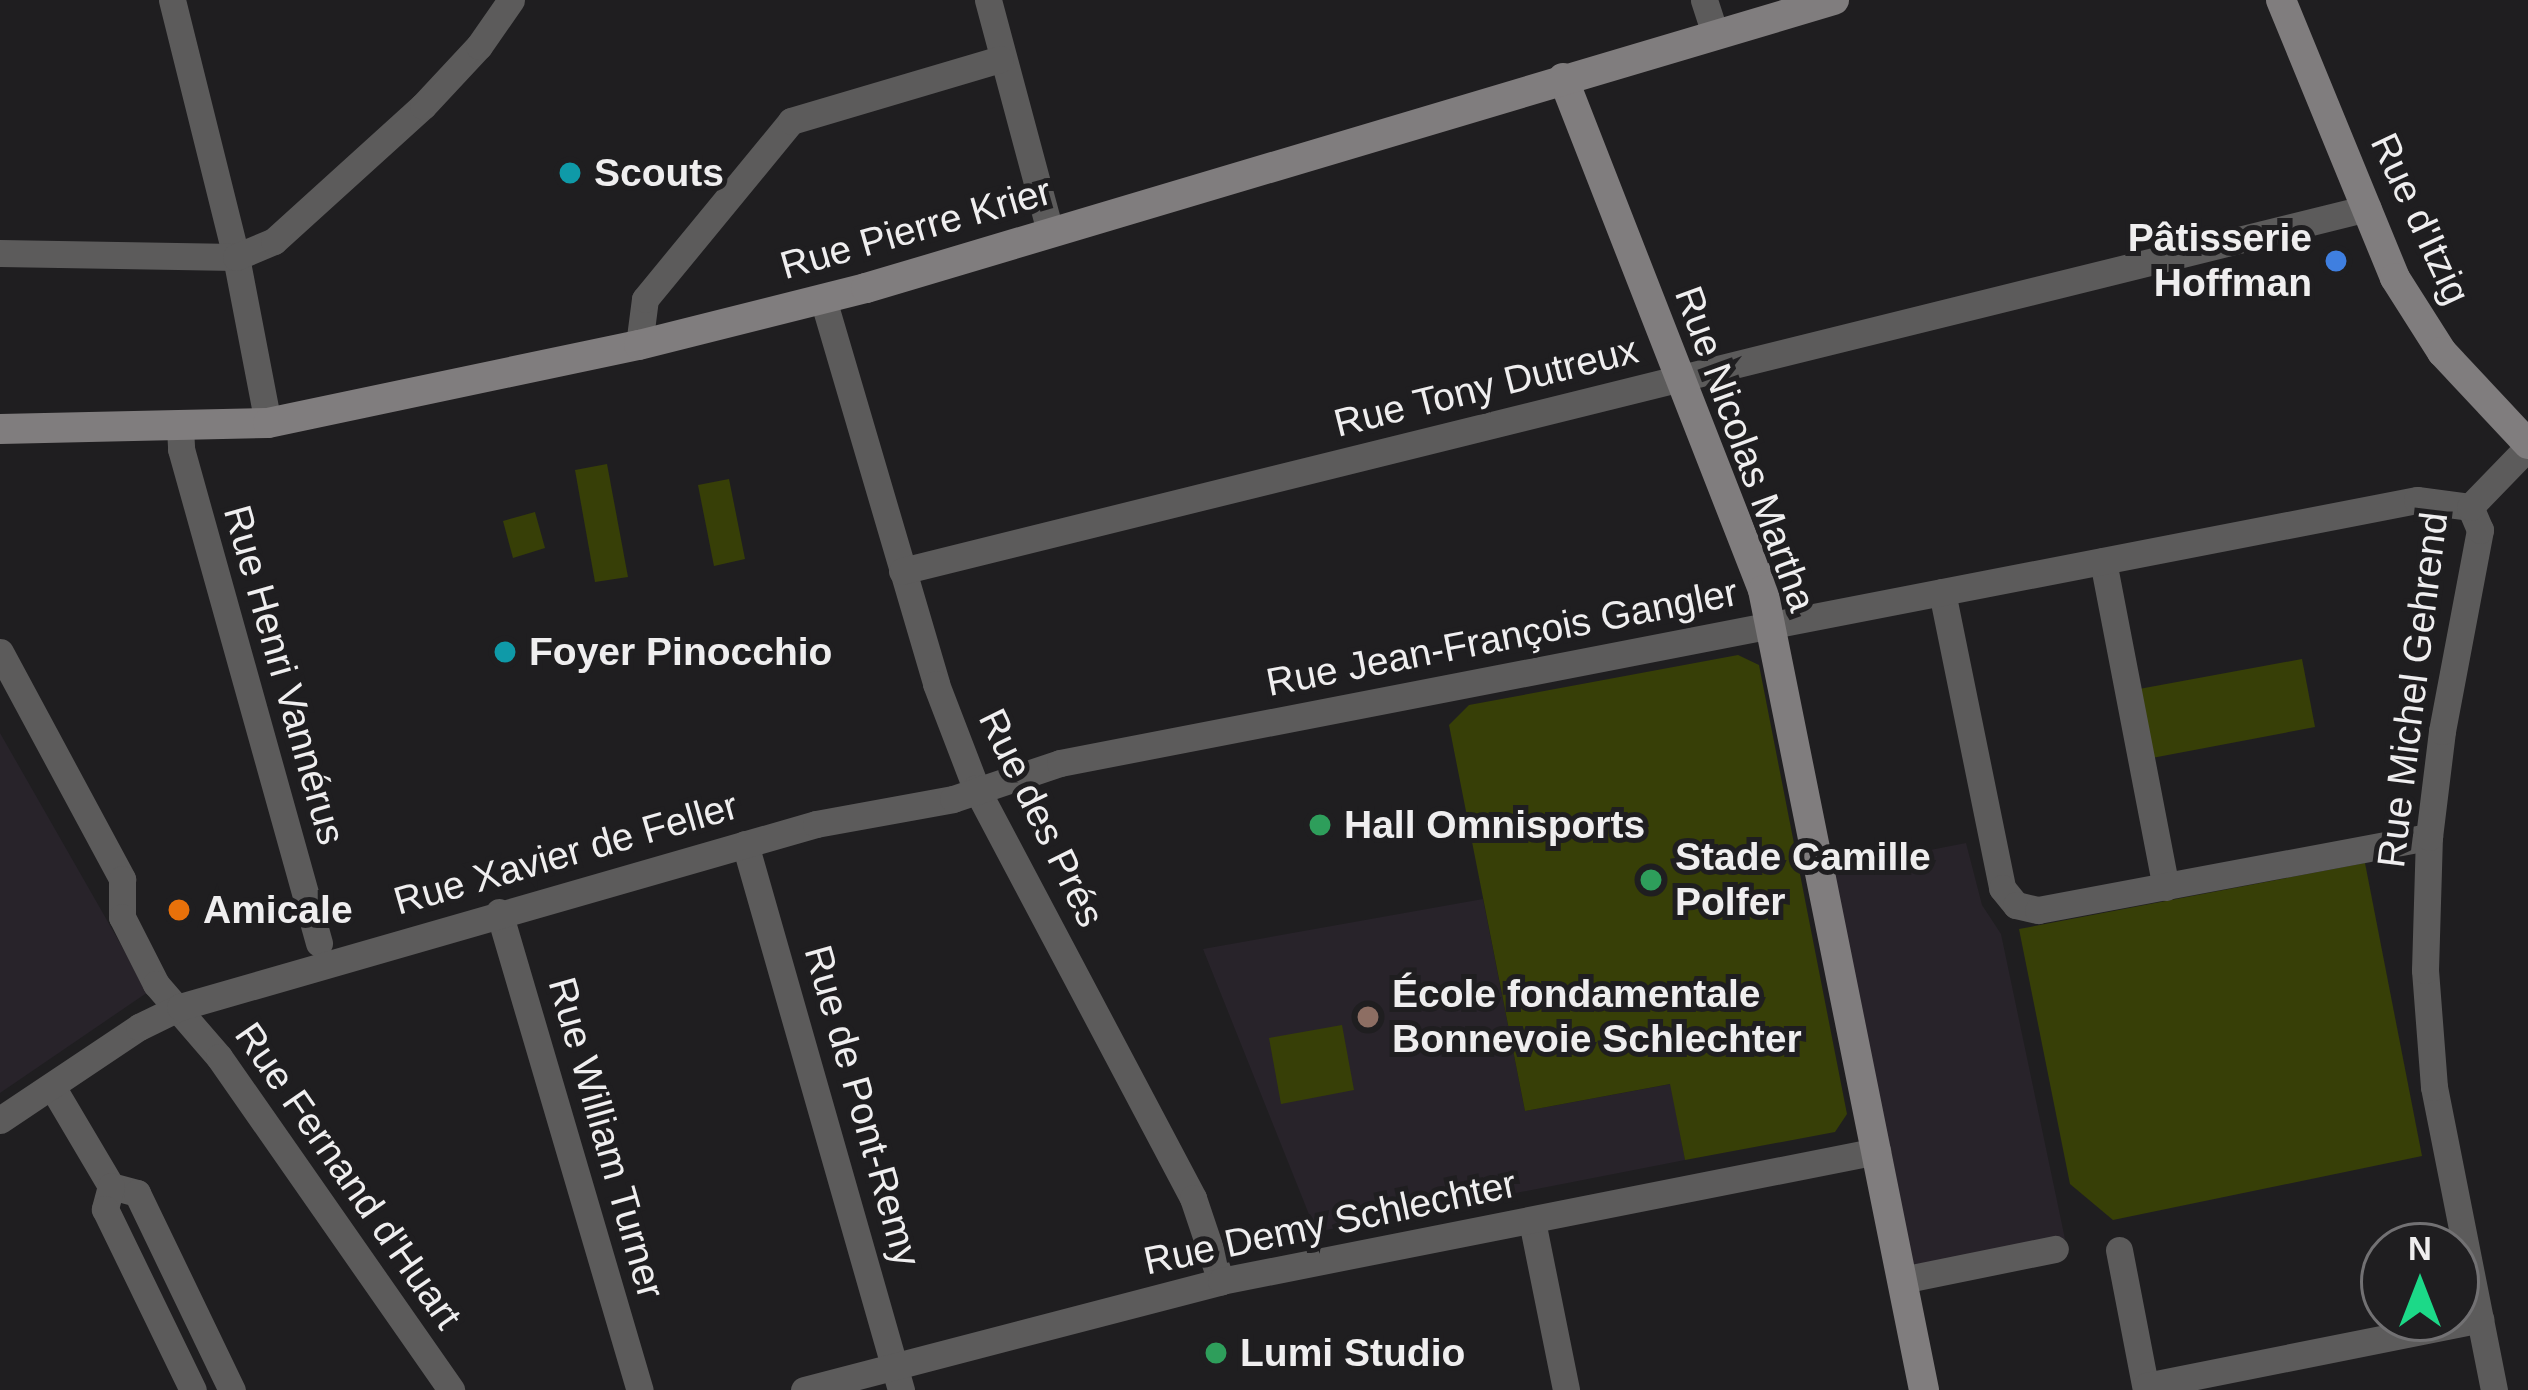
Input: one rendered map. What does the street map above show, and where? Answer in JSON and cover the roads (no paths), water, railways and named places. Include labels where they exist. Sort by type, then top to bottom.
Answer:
[{"type":"main road","name":"Rue Pierre Krier","points":[[0,429],[268,424],[639,345],[823,299],[1834,0]]},
{"type":"main road","name":"Rue d'Itzig","points":[[2281,0],[2412,309],[2442,352],[2528,446]]},
{"type":"main road","name":"Rue Nicolas Martha","points":[[1563,78],[1763,590],[1924,1390]]},
{"type":"street","points":[[172,0],[236,257],[268,424]]},
{"type":"street","points":[[0,253],[236,257],[274,242],[423,106],[479,46],[511,0]]},
{"type":"street","points":[[988,0],[1000,59],[1051,232]]},
{"type":"street","points":[[1705,0],[1715,34]]},
{"type":"street","points":[[639,345],[645,299],[791,121],[1000,59]]},
{"type":"street","name":"Rue Tony Dutreux","points":[[902,571],[2368,208]]},
{"type":"street","name":"Rue des Prés","points":[[823,299],[902,571],[976,788],[1193,1198],[1221,1281]]},
{"type":"street","name":"Rue Henri Vannérus","points":[[180,427],[181,449],[319,943]]},
{"type":"street","name":"Rue Michel Gehrend","points":[[2463,1222],[2428,1029],[2429,837],[2442,731],[2480,530],[2470,507],[2528,446]]},
{"type":"street","name":"Rue Jean-François Gangler","points":[[976,788],[1060,763],[2416,500],[2470,507]]},
{"type":"street","points":[[2103,561],[2166,886]]},
{"type":"street","points":[[1942,592],[2002,889],[2016,905],[2038,910],[2429,837]]},
{"type":"street","name":"Rue Fernand d'Huart","points":[[0,652],[122,879],[122,917],[157,984],[180,1007],[451,1390]]},
{"type":"street","name":"Rue Xavier de Feller","points":[[0,1120],[139,1027],[180,1007],[745,844],[884,809],[953,800],[976,788]]},
{"type":"street","name":"Rue de Pont-Remy","points":[[745,844],[885,1380]]},
{"type":"street","name":"Rue William Turner","points":[[499,912],[639,1387]]},
{"type":"street","points":[[53,1088],[111,1186],[137,1193],[232,1390]]},
{"type":"street","name":"Rue Demy Schlechter","points":[[804,1390],[885,1380],[1221,1281],[1876,1151]]},
{"type":"street","points":[[111,1186],[105,1209],[193,1390]]},
{"type":"street","points":[[1532,1221],[1566,1390]]},
{"type":"street","points":[[1902,1280],[2055,1249]]},
{"type":"street","points":[[2119,1250],[2146,1388],[2193,1384],[2378,1342]]},
{"type":"street","name":"Rue Michel Gehrend","points":[[2480,1319],[2494,1390]]},
{"type":"place","name":"Scouts","points":[[570,173]]},
{"type":"place","name":"Pâtisserie Hoffman","points":[[2336,261]]},
{"type":"place","name":"Foyer Pinocchio","points":[[505,652]]},
{"type":"place","name":"Hall Omnisports","points":[[1320,825]]},
{"type":"place","name":"Stade Camille Polfer","points":[[1651,880]]},
{"type":"place","name":"Amicale","points":[[179,910]]},
{"type":"place","name":"École fondamentale Bonnevoie Schlechter","points":[[1368,1017]]},
{"type":"place","name":"Lumi Studio","points":[[1216,1353]]}]
